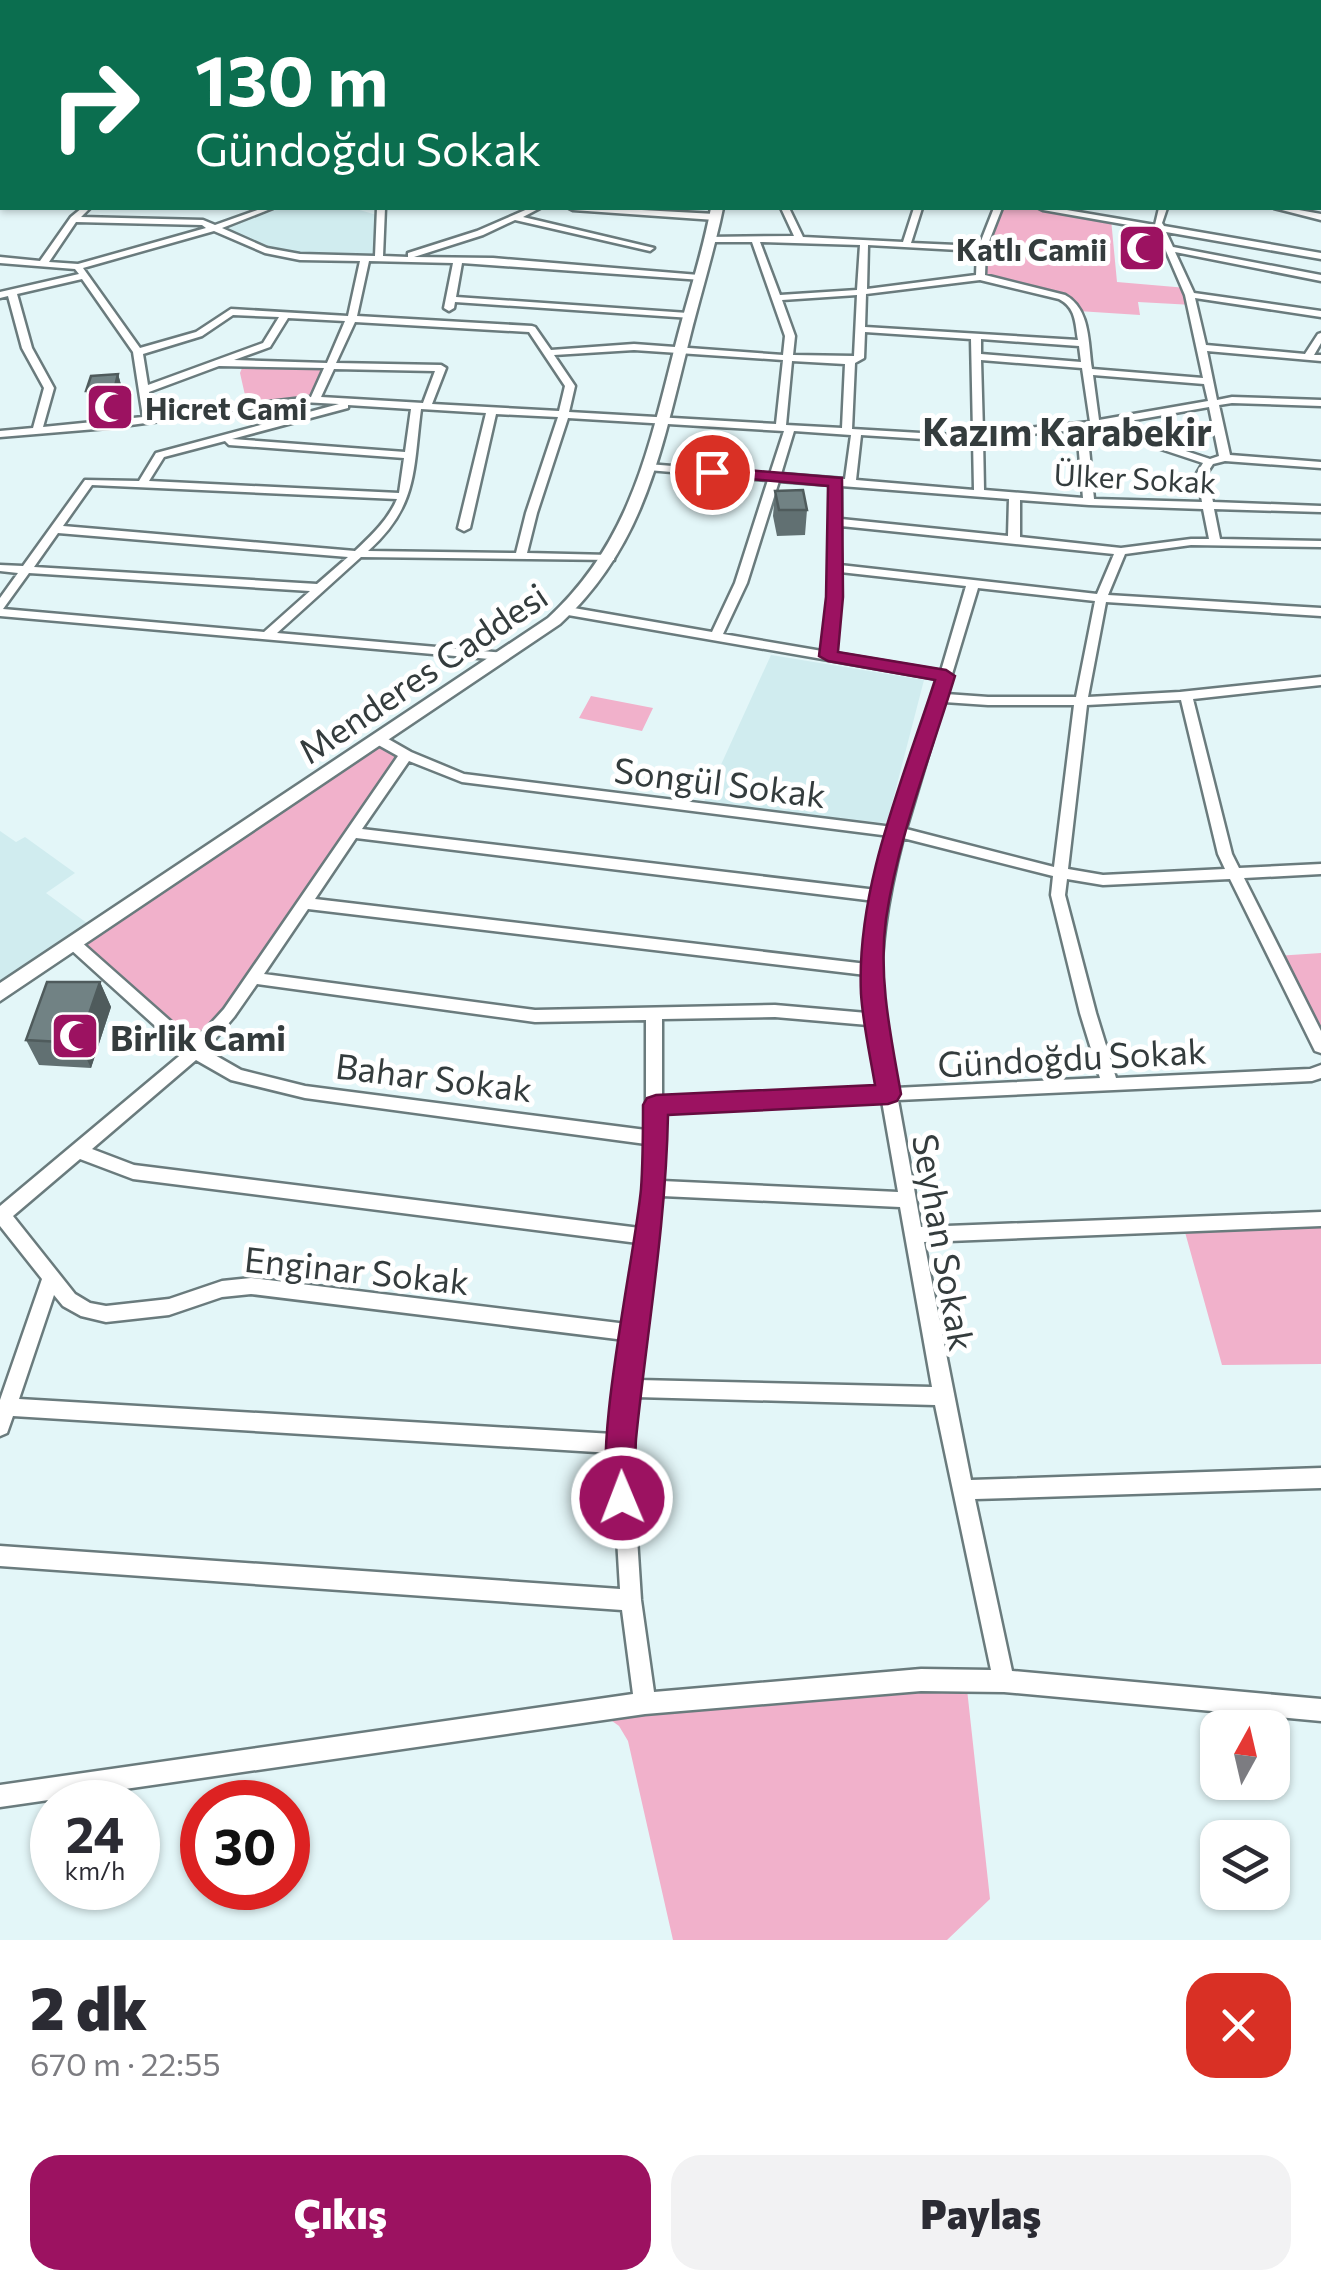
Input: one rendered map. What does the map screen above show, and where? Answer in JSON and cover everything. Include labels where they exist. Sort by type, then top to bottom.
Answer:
[{"type":"street","points":[[42,265],[84,210]]},
{"type":"street","points":[[0,295],[264,210]]},
{"type":"street","points":[[380,210],[380,259]]},
{"type":"street","points":[[397,259],[532,210]]},
{"type":"street","points":[[644,210],[716,212]]},
{"type":"street","points":[[786,210],[800,239]]},
{"type":"street","points":[[906,245],[917,210]]},
{"type":"street","points":[[980,277],[982,250],[997,210]]},
{"type":"street","points":[[1055,210],[1321,256]]},
{"type":"street","points":[[1162,210],[1158,223],[1190,295],[1225,458]]},
{"type":"street","points":[[1289,210],[1321,216]]},
{"type":"street","name":"Menderes Caddesi","points":[[0,993],[568,611],[610,558],[648,467],[716,212]]},
{"type":"street","points":[[74,218],[204,223],[277,253],[364,260],[458,260],[699,278]]},
{"type":"street","points":[[516,218],[650,248]]},
{"type":"street","points":[[710,239],[800,239],[982,250]]},
{"type":"street","points":[[716,636],[740,584],[776,477],[786,428],[790,336],[756,242]]},
{"type":"street","points":[[549,353],[634,347],[788,358],[859,358],[864,242]]},
{"type":"street","points":[[1172,249],[1321,278]]},
{"type":"street","points":[[0,260],[81,271],[138,352],[148,420]]},
{"type":"street","points":[[314,399],[352,317],[364,260]]},
{"type":"street","points":[[447,322],[458,260]]},
{"type":"street","points":[[777,298],[980,277],[1042,291],[1073,303],[1080,314],[1095,424]]},
{"type":"street","points":[[12,292],[27,348],[49,388],[37,432]]},
{"type":"street","points":[[1190,295],[1321,314]]},
{"type":"street","points":[[451,298],[688,316]]},
{"type":"street","points":[[138,352],[199,334],[231,312],[447,322],[536,331],[570,386],[565,414],[534,496],[521,556]]},
{"type":"street","points":[[144,390],[267,345],[285,314]]},
{"type":"street","points":[[860,329],[1084,343]]},
{"type":"street","points":[[976,336],[979,493]]},
{"type":"street","points":[[1308,356],[1321,336]]},
{"type":"street","points":[[1202,348],[1321,358]]},
{"type":"street","points":[[976,358],[1208,380]]},
{"type":"street","points":[[828,656],[834,522],[851,432],[850,361]]},
{"type":"street","points":[[218,363],[441,368],[422,405],[404,496],[389,524],[266,636]]},
{"type":"street","points":[[0,434],[314,399],[978,438],[1082,426],[1213,402],[1321,403]]},
{"type":"street","points":[[142,484],[160,455],[362,401]]},
{"type":"street","points":[[464,528],[492,410]]},
{"type":"street","points":[[1095,424],[1209,462],[1225,458],[1321,465]]},
{"type":"street","points":[[1082,426],[1090,502]]},
{"type":"street","points":[[213,441],[410,455]]},
{"type":"street","points":[[1209,462],[1202,473],[1215,542]]},
{"type":"street","name":"Ülker Sokak","points":[[648,467],[1090,502],[1321,508]]},
{"type":"street","points":[[404,496],[90,482],[0,609],[501,656]]},
{"type":"street","points":[[1014,540],[1015,496]]},
{"type":"street","points":[[834,522],[1120,551],[1215,542],[1321,544]]},
{"type":"street","points":[[56,529],[356,554],[610,558]]},
{"type":"street","points":[[1110,1084],[1058,895],[1081,702],[1101,598],[1120,551]]},
{"type":"street","points":[[0,568],[318,588]]},
{"type":"street","points":[[834,568],[1101,598],[1321,612]]},
{"type":"street","name":"Seyhan Sokak","points":[[974,584],[897,832],[880,896],[871,970],[875,1020],[942,1396],[1004,1681]]},
{"type":"street","points":[[568,611],[946,676]]},
{"type":"street","points":[[939,697],[962,701],[1081,702],[1187,698],[1321,681]]},
{"type":"street","points":[[1187,698],[1224,854],[1321,1047]]},
{"type":"street","name":"Songül Sokak","points":[[378,739],[462,778],[897,832],[1060,873],[1120,880],[1321,869]]},
{"type":"street","points":[[1,1215],[195,1052],[255,978],[406,755]]},
{"type":"street","points":[[355,833],[880,896]]},
{"type":"street","points":[[306,903],[871,970]]},
{"type":"street","name":"Bahar Sokak","points":[[74,944],[195,1052],[236,1075],[305,1092],[655,1138]]},
{"type":"street","points":[[255,978],[535,1016],[775,1011],[875,1020]]},
{"type":"street","points":[[645,1703],[631,1600],[621,1444],[654,1188],[654,1015]]},
{"type":"street","name":"Gündoğdu Sokak","points":[[656,1105],[1316,1073]]},
{"type":"street","points":[[78,1151],[133,1172],[648,1237]]},
{"type":"street","points":[[654,1188],[906,1200]]},
{"type":"street","name":"Enginar Sokak","points":[[1,1215],[69,1300],[106,1314],[169,1307],[222,1289],[251,1286],[634,1333]]},
{"type":"street","points":[[912,1235],[1321,1219]]},
{"type":"street","points":[[52,1276],[3,1417],[621,1444]]},
{"type":"street","points":[[628,1388],[942,1396]]},
{"type":"street","points":[[963,1490],[1321,1478]]},
{"type":"street","points":[[0,1556],[631,1600]]},
{"type":"street","points":[[0,1796],[645,1703],[921,1680],[1004,1681],[1321,1710]]},
{"type":"shaded area","points":[[264,210],[360,210],[380,216],[379,259],[315,258],[265,250],[218,227]]},
{"type":"shaded area","points":[[997,210],[1055,210],[1111,219],[1117,282],[1187,288],[1193,305],[1138,302],[1140,315],[1078,311],[1073,303],[980,277],[982,249]]},
{"type":"shaded area","points":[[244,363],[331,364],[315,399],[247,404],[240,373]]},
{"type":"shaded area","points":[[771,655],[924,680],[887,823],[704,802]]},
{"type":"shaded area","points":[[591,696],[653,708],[642,731],[579,718]]},
{"type":"shaded area","points":[[378,739],[406,755],[195,1052],[74,944]]},
{"type":"shaded area","points":[[0,831],[16,842],[25,837],[75,873],[46,893],[95,929],[0,993]]},
{"type":"shaded area","points":[[1321,953],[1321,1047],[1276,956]]},
{"type":"shaded area","points":[[1321,1219],[1321,1364],[1222,1365],[1183,1225]]},
{"type":"shaded area","points":[[966,1680],[990,1899],[947,1940],[673,1940],[628,1741],[619,1726],[597,1710]]},
{"type":"building","points":[[118,374],[114,390],[86,391],[91,376]]},
{"type":"building","points":[[803,490],[807,510],[779,510],[775,491]]},
{"type":"building","points":[[47,982],[100,982],[79,1043],[26,1040]]},
{"type":"place","name":"Katlı Camii","points":[[1142,248]]},
{"type":"place","name":"Hicret Cami","points":[[110,407]]},
{"type":"place","name":"Birlik Cami","points":[[75,1036]]},
{"type":"district","name":"Kazım Karabekir","points":[[1067,430]]},
{"type":"route","points":[[622,1498],[621,1444],[654,1188],[656,1105],[888,1094],[871,970],[875,920],[897,832],[946,676],[828,656],[834,597],[836,482],[712,472]]}]
